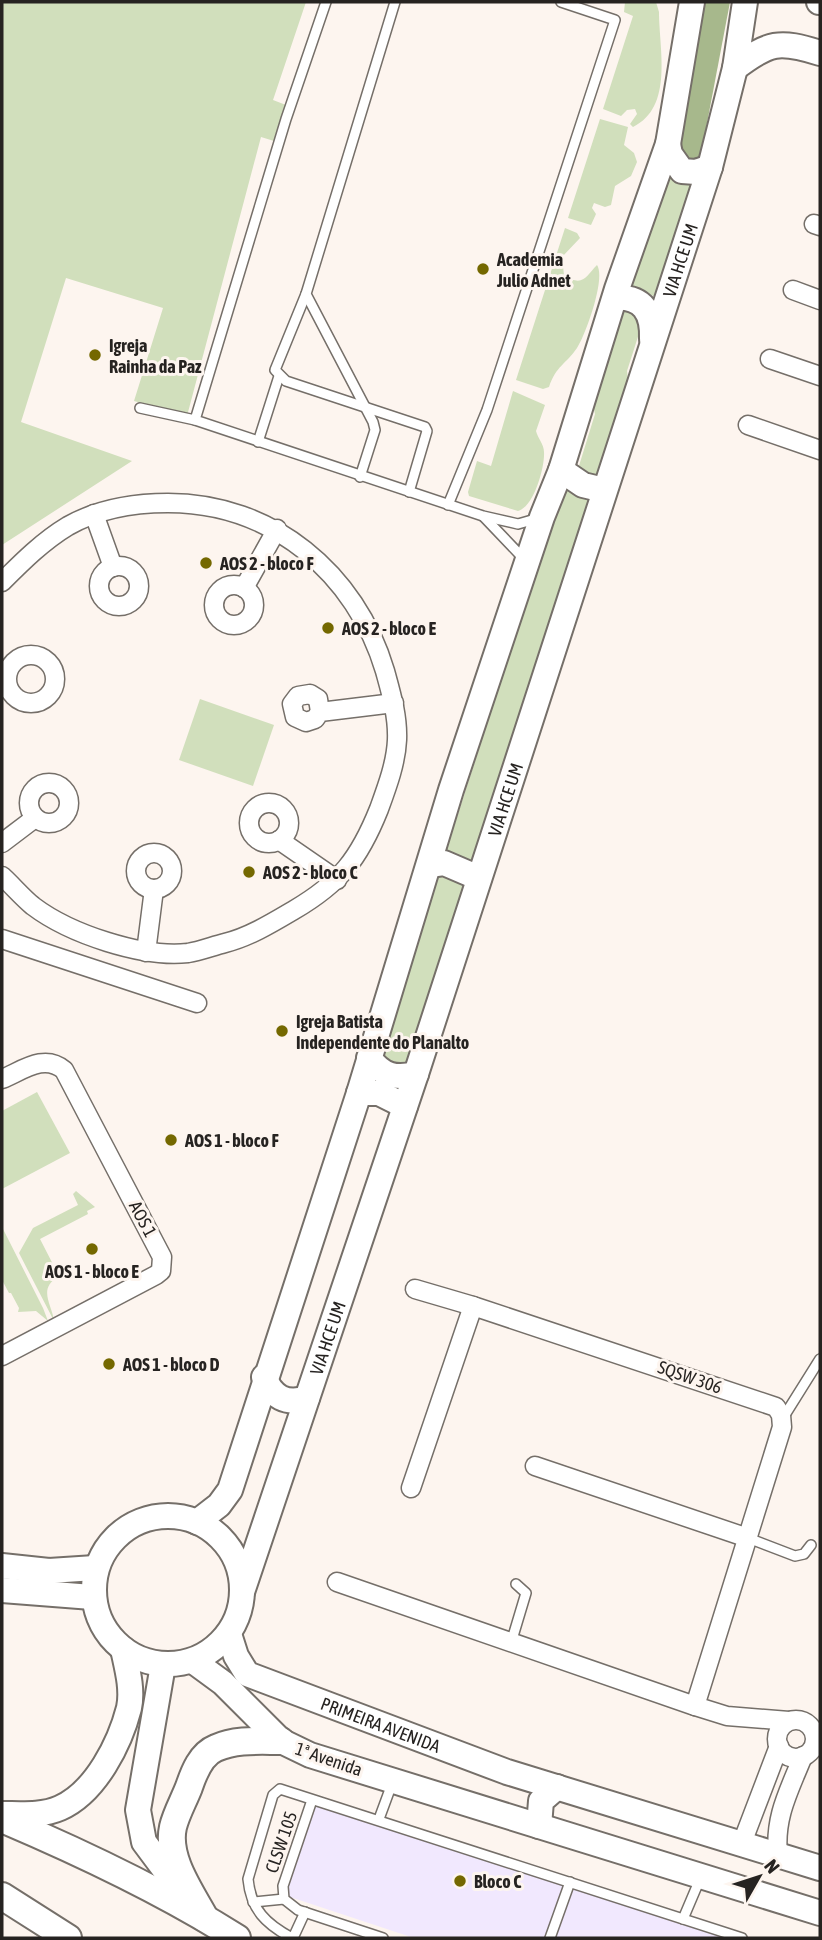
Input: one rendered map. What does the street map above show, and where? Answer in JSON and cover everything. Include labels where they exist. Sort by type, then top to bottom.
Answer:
[{"type":"main road","points":[[197,1522],[219,1505],[230,1490],[527,562],[561,470],[615,298],[668,144],[692,2]]},
{"type":"main road","name":"VIA HCE UM","points":[[229,1634],[416,1074],[710,167],[735,68],[745,2]]},
{"type":"main road","points":[[735,68],[761,49],[777,43],[794,44],[820,53]]},
{"type":"main road","points":[[668,144],[674,161],[682,171],[696,172],[710,167]]},
{"type":"main road","points":[[615,298],[638,300],[645,306],[652,330],[651,347]]},
{"type":"main road","points":[[561,470],[583,485],[604,490]]},
{"type":"main road","points":[[429,865],[444,863],[479,878]]},
{"type":"main road","points":[[369,1058],[378,1070],[389,1076],[416,1074]]},
{"type":"main road","points":[[359,1093],[379,1093],[405,1105]]},
{"type":"main road","points":[[264,1377],[272,1394],[282,1399],[291,1402],[307,1398]]},
{"type":"main road","name":"VIA HCE UM","points":[[92,1598],[95,1568],[113,1541],[128,1528],[145,1519],[164,1516],[197,1522],[217,1534],[238,1564],[242,1592]]},
{"type":"main road","points":[[2,1566],[49,1571],[95,1568]]},
{"type":"main road","points":[[2,1590],[92,1598],[110,1635],[123,1649],[140,1659],[163,1665],[193,1661],[229,1634]]},
{"type":"main road","name":"PRIMEIRA AVENIDA","points":[[229,1634],[236,1656],[247,1674],[520,1776],[557,1787]]},
{"type":"main road","points":[[2,1814],[30,1814],[62,1807],[100,1772],[129,1706],[129,1678],[123,1649]]},
{"type":"main road","name":"1ª Avenida","points":[[193,1661],[223,1683],[281,1741],[310,1755],[491,1811]]},
{"type":"main road","points":[[163,1665],[138,1810],[144,1843],[200,1915]]},
{"type":"main road","points":[[200,1915],[179,1870],[172,1829],[194,1772],[206,1754],[215,1748],[234,1742],[281,1741]]},
{"type":"main road","points":[[491,1811],[509,1798],[520,1776]]},
{"type":"main road","points":[[539,1826],[541,1801],[557,1787],[820,1868]]},
{"type":"main road","points":[[491,1811],[820,1913]]},
{"type":"main road","points":[[2,1819],[51,1840],[200,1915],[237,1938]]},
{"type":"main road","points":[[2,1896],[68,1938]]},
{"type":"street","points":[[793,290],[820,300]]},
{"type":"street","points":[[770,359],[820,376]]},
{"type":"street","points":[[748,425],[820,450]]},
{"type":"street","points":[[2,582],[31,554],[68,526],[94,514],[143,503],[188,503],[228,509],[277,528],[318,560],[350,597],[374,636],[394,703],[397,741],[389,783],[357,856],[338,880],[285,915],[235,941],[187,953],[146,952],[77,931],[34,906],[2,876]]},
{"type":"street","points":[[94,514],[113,567]]},
{"type":"street","points":[[244,588],[277,528]]},
{"type":"street","points":[[320,712],[394,703]]},
{"type":"street","points":[[2,843],[35,818]]},
{"type":"street","points":[[279,841],[338,880]]},
{"type":"street","points":[[146,952],[153,889]]},
{"type":"street","points":[[2,939],[197,1003]]},
{"type":"street","name":"AOS 1","points":[[2,1079],[42,1062],[53,1063],[64,1070],[162,1257],[163,1264],[156,1275],[2,1356]]},
{"type":"street","name":"SQSW 306","points":[[415,1289],[763,1401],[776,1407],[782,1419]]},
{"type":"street","points":[[411,1488],[473,1306]]},
{"type":"street","points":[[695,1706],[782,1419]]},
{"type":"street","points":[[536,1466],[748,1538]]},
{"type":"street","points":[[337,1582],[695,1706],[745,1719],[802,1721],[813,1734],[811,1749],[803,1756],[778,1818],[778,1855]]},
{"type":"street","points":[[745,1719],[778,1744],[786,1755],[803,1756]]},
{"type":"street","points":[[742,1843],[778,1744],[778,1731],[789,1721]]},
{"type":"lane","points":[[195,421],[286,119],[326,2]]},
{"type":"lane","points":[[258,442],[279,376],[275,364],[306,293],[395,2]]},
{"type":"lane","points":[[448,505],[487,410],[615,20],[561,2]]},
{"type":"lane","points":[[306,293],[365,406],[374,430],[360,477]]},
{"type":"lane","points":[[279,376],[425,427],[427,431],[409,492]]},
{"type":"lane","points":[[140,408],[195,421],[483,516],[518,524],[542,517]]},
{"type":"lane","points":[[483,516],[527,562]]},
{"type":"lane","points":[[782,1419],[820,1359]]},
{"type":"lane","points":[[748,1538],[795,1556],[804,1554],[811,1545]]},
{"type":"lane","points":[[511,1643],[526,1593],[516,1584]]},
{"type":"lane","points":[[379,1819],[394,1780]]},
{"type":"lane","points":[[304,1912],[292,1938],[265,1922],[253,1902],[248,1886],[249,1872],[276,1791],[280,1789],[312,1800]]},
{"type":"lane","name":"CLSW 105","points":[[383,1938],[304,1912],[292,1907],[284,1899],[283,1886],[312,1800],[379,1819],[742,1938]]},
{"type":"lane","points":[[683,1919],[701,1877]]},
{"type":"lane","points":[[550,1938],[570,1882]]},
{"type":"lane","points":[[253,1902],[284,1899]]},
{"type":"shaded area","points":[[316,1796],[740,1938],[414,1938],[284,1895]]},
{"type":"green space","points":[[2,2],[306,2],[273,100],[286,105],[274,141],[261,137],[187,416],[134,401],[163,308],[66,278],[21,422],[132,461],[2,545]]},
{"type":"green space","points":[[625,2],[656,2],[659,12],[662,59],[659,92],[646,118],[633,127],[630,124],[637,114],[635,109],[627,110],[621,116],[603,109],[633,16],[624,12]]},
{"type":"green space","points":[[697,2],[730,2],[700,160],[689,163],[678,157]]},
{"type":"green space","points":[[600,119],[628,127],[624,145],[634,153],[637,162],[631,176],[615,186],[611,205],[605,207],[594,203],[592,208],[596,214],[591,225],[568,218]]},
{"type":"green space","points":[[665,172],[697,182],[659,298],[628,286]]},
{"type":"green space","points":[[565,228],[577,233],[580,238],[562,257],[564,275],[570,279],[584,279],[597,265],[599,281],[594,306],[581,341],[555,374],[549,387],[543,389],[516,380]]},
{"type":"green space","points":[[625,309],[644,318],[627,371],[629,390],[601,474],[595,479],[578,469],[595,414],[592,400]]},
{"type":"green space","points":[[513,391],[545,405],[536,431],[544,449],[540,476],[534,495],[524,508],[518,511],[469,496],[468,492],[477,461],[491,466]]},
{"type":"green space","points":[[563,488],[594,499],[475,862],[446,851]]},
{"type":"green space","points":[[200,699],[274,725],[253,786],[179,760]]},
{"type":"green space","points":[[443,872],[467,883],[412,1060],[401,1068],[383,1060],[381,1049],[436,880]]},
{"type":"green space","points":[[37,1092],[70,1153],[2,1189],[2,1111]]},
{"type":"green space","points":[[76,1191],[95,1207],[87,1211],[88,1214],[40,1239],[59,1276],[52,1281],[47,1291],[54,1321],[19,1253],[33,1228],[78,1205],[73,1194]]},
{"type":"green space","points":[[2,1227],[48,1321],[36,1311],[18,1312],[19,1308],[2,1280]]},
{"type":"place","name":"Academia Julio Adnet","points":[[483,269]]},
{"type":"place","name":"Igreja Rainha da Paz","points":[[95,355]]},
{"type":"place","name":"AOS 2 - bloco F","points":[[206,563]]},
{"type":"place","name":"AOS 2 - bloco E","points":[[328,628]]},
{"type":"place","name":"AOS 2 - bloco C","points":[[249,872]]},
{"type":"place","name":"Igreja Batista Independente do Planalto","points":[[282,1031]]},
{"type":"place","name":"AOS 1 - bloco F","points":[[171,1140]]},
{"type":"place","name":"AOS 1 - bloco E","points":[[92,1249]]},
{"type":"place","name":"AOS 1 - bloco D","points":[[109,1364]]},
{"type":"place","name":"Bloco C","points":[[460,1881]]}]
